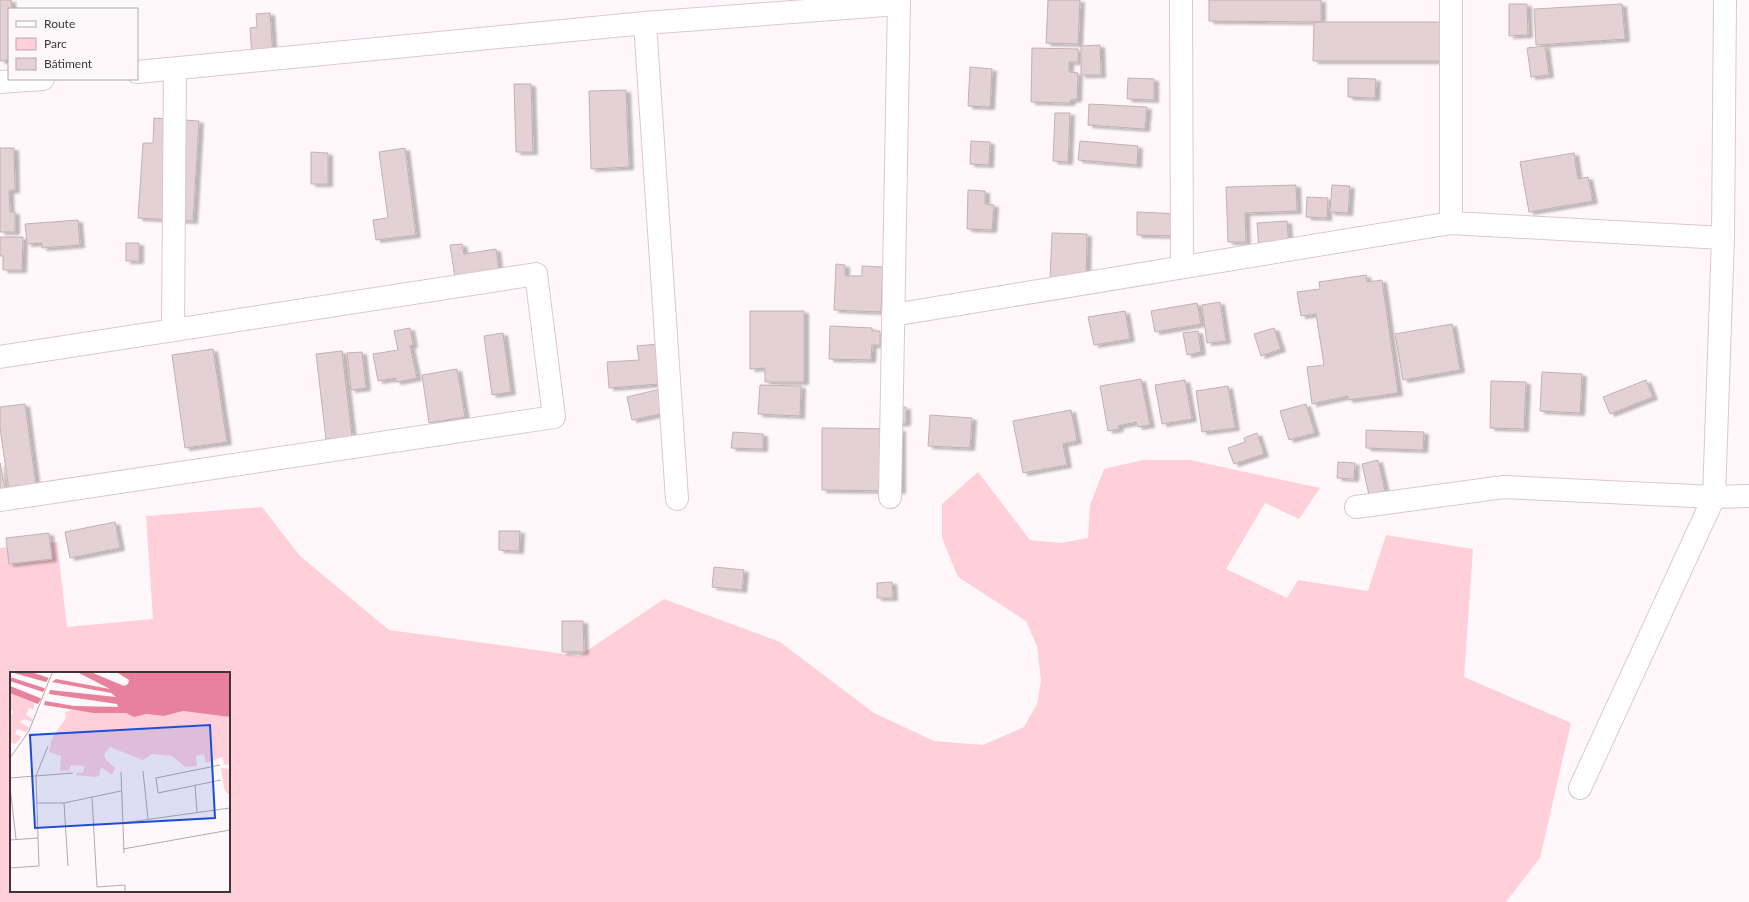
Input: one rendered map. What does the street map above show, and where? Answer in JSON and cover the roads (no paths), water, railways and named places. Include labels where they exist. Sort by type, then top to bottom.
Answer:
[{"type":"street","points":[[1181,0],[1182,267]]},
{"type":"street","points":[[1451,0],[1451,223]]},
{"type":"street","points":[[1580,788],[1714,497],[1723,238],[1725,0]]},
{"type":"street","points":[[138,72],[645,23],[899,2],[890,497]]},
{"type":"street","points":[[645,23],[677,499]]},
{"type":"street","points":[[173,330],[175,69]]},
{"type":"street","points":[[0,82],[29,80]]},
{"type":"street","points":[[893,315],[1451,223],[1723,238]]},
{"type":"street","points":[[0,357],[536,274],[554,417],[0,500]]},
{"type":"street","points":[[1356,507],[1504,487],[1714,497],[1749,496]]}]
